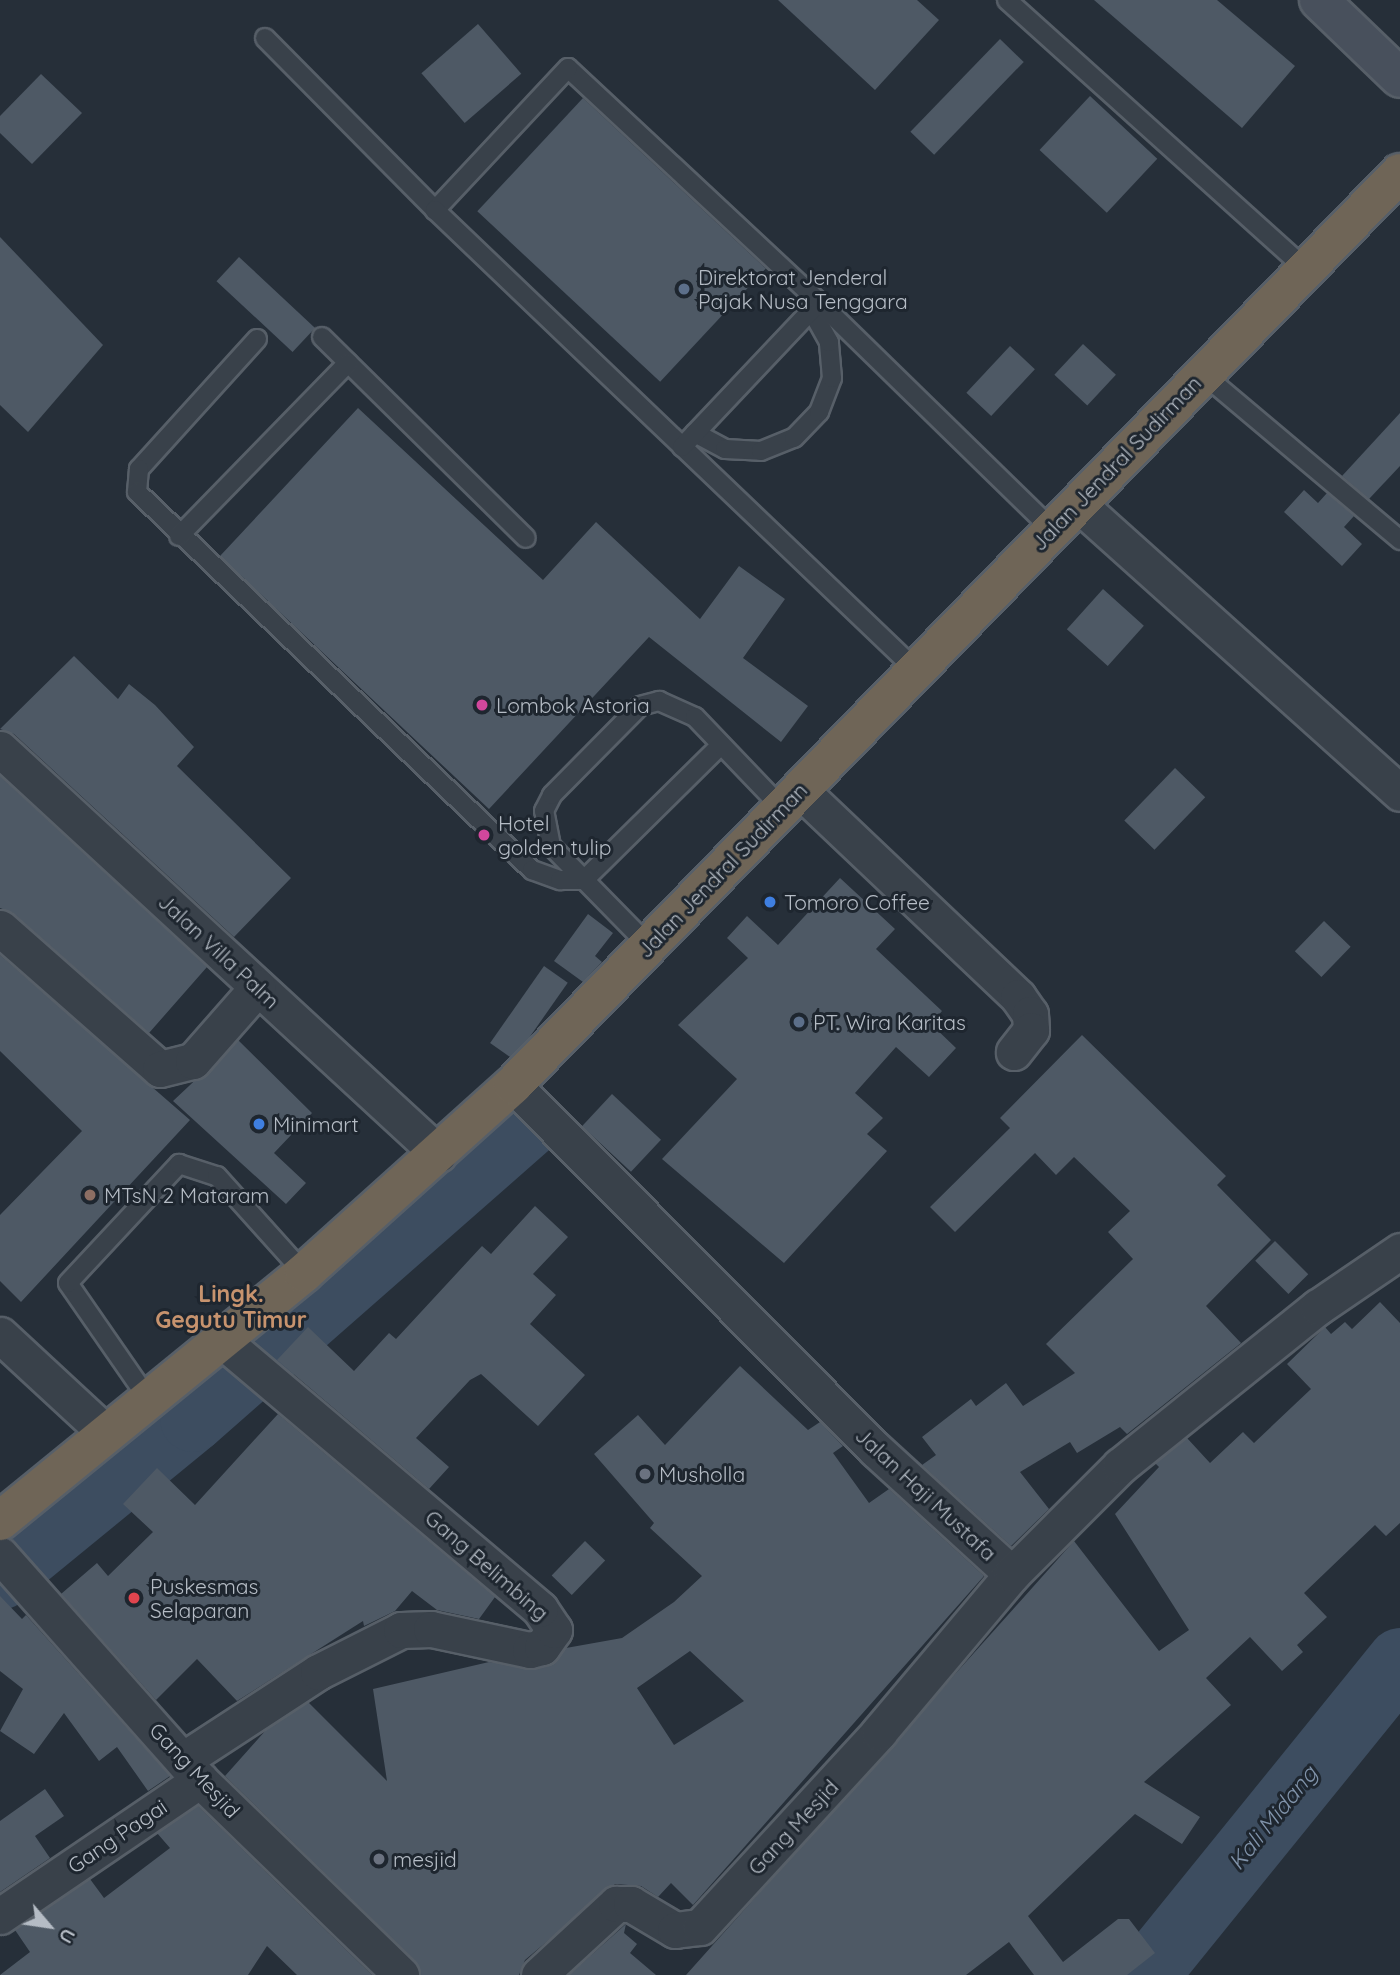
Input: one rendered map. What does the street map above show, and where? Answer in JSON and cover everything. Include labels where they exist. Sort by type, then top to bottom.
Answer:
[{"type":"highway","name":"Jalan Jendral Sudirman","points":[[0,1521],[304,1273],[513,1085],[915,668],[1400,173]]},
{"type":"main road","points":[[1319,0],[1400,78]]},
{"type":"street","points":[[1064,516],[1400,793]]},
{"type":"street","name":"Jalan Villa Palm","points":[[0,749],[439,1154]]},
{"type":"street","points":[[790,798],[1018,996],[1030,1014],[1031,1030],[1014,1052]]},
{"type":"street","points":[[0,928],[160,1069],[193,1061],[258,987]]},
{"type":"street","name":"Jalan Haji Mustafa","points":[[513,1085],[888,1461],[1012,1574],[1182,1414],[1400,1251]]},
{"type":"street","points":[[0,1335],[106,1433]]},
{"type":"street","name":"Gang Belimbing","points":[[191,1770],[318,1672],[401,1630],[431,1629],[530,1650],[542,1647],[554,1630],[540,1609],[222,1340]]},
{"type":"street","name":"Gang Mesjid","points":[[0,1555],[191,1770],[401,1975]]},
{"type":"street","name":"Gang Mesjid","points":[[539,1975],[616,1904],[631,1904],[675,1930],[700,1927],[879,1732],[1012,1574]]},
{"type":"street","name":"Gang Pagai","points":[[0,1916],[191,1770]]},
{"type":"lane","points":[[1007,0],[1306,269]]},
{"type":"lane","points":[[265,38],[435,210],[915,668]]},
{"type":"lane","points":[[435,210],[568,68],[815,306],[1064,516]]},
{"type":"lane","points":[[682,447],[815,306]]},
{"type":"lane","points":[[695,433],[725,449],[761,451],[794,438],[819,412],[832,378],[829,342],[815,306]]},
{"type":"lane","points":[[322,337],[527,538]]},
{"type":"lane","points":[[257,340],[139,469],[137,492],[179,536],[532,870],[559,880],[584,880],[721,745]]},
{"type":"lane","points":[[179,536],[348,363]]},
{"type":"lane","points":[[1203,374],[1400,540]]},
{"type":"lane","points":[[649,946],[551,846],[544,811],[640,706],[677,706],[721,745],[790,798]]},
{"type":"lane","points":[[149,1400],[68,1283],[180,1164],[217,1176],[304,1273]]},
{"type":"building","points":[[778,0],[917,0],[939,20],[875,90]]},
{"type":"building","points":[[1094,0],[1217,0],[1295,66],[1242,128]]},
{"type":"building","points":[[478,24],[521,74],[465,123],[421,73]]},
{"type":"building","points":[[1000,39],[1024,62],[934,155],[910,132]]},
{"type":"building","points":[[41,74],[82,113],[32,164],[0,133],[0,116]]},
{"type":"building","points":[[1090,96],[1157,159],[1107,213],[1040,150]]},
{"type":"building","points":[[583,98],[766,268],[660,382],[477,211]]},
{"type":"building","points":[[0,237],[103,345],[28,432],[0,405]]},
{"type":"building","points":[[239,257],[315,328],[293,352],[216,281]]},
{"type":"building","points":[[1083,344],[1116,375],[1087,405],[1054,375]]},
{"type":"building","points":[[1010,346],[1035,369],[991,416],[966,393]]},
{"type":"building","name":"Lombok Astoria","points":[[358,408],[543,580],[596,522],[700,619],[739,566],[785,599],[743,658],[808,706],[781,742],[649,637],[489,809],[220,556]]},
{"type":"building","points":[[1400,413],[1400,466],[1369,499],[1342,476]]},
{"type":"building","points":[[1304,490],[1318,503],[1327,493],[1354,516],[1344,527],[1362,544],[1342,566],[1284,512]]},
{"type":"building","points":[[1103,589],[1144,626],[1108,666],[1067,629]]},
{"type":"building","points":[[74,656],[118,699],[129,684],[155,705],[194,747],[177,766],[291,878],[234,937],[14,734],[0,729]]},
{"type":"building","points":[[1175,768],[1205,797],[1155,850],[1124,821]]},
{"type":"building","points":[[0,776],[207,967],[149,1033],[13,913],[0,908]]},
{"type":"building","points":[[840,878],[895,929],[876,949],[942,1011],[931,1024],[956,1048],[929,1077],[896,1047],[855,1093],[883,1118],[867,1134],[887,1151],[784,1263],[662,1159],[737,1079],[678,1025],[748,958],[727,938],[747,916],[778,945]]},
{"type":"building","points":[[588,914],[613,933],[595,956],[602,962],[583,982],[554,961]]},
{"type":"building","points":[[1324,921],[1351,947],[1321,977],[1295,951]]},
{"type":"building","points":[[0,955],[190,1120],[21,1302],[0,1281],[0,1215],[82,1131],[0,1051]]},
{"type":"building","points":[[544,966],[568,983],[514,1060],[490,1043]]},
{"type":"building","points":[[1082,1035],[1226,1176],[1217,1185],[1271,1240],[1206,1306],[1241,1343],[1127,1434],[1120,1427],[1077,1453],[1070,1442],[1020,1472],[1049,1509],[1011,1546],[922,1465],[936,1455],[922,1437],[971,1399],[976,1406],[1006,1383],[1023,1406],[1075,1373],[1046,1344],[1133,1259],[1108,1232],[1130,1211],[1074,1157],[1056,1175],[1035,1153],[955,1232],[930,1207],[1010,1128],[1000,1118]]},
{"type":"building","points":[[238,1040],[312,1113],[274,1153],[306,1183],[286,1204],[173,1101]]},
{"type":"building","points":[[612,1094],[661,1140],[631,1172],[582,1126]]},
{"type":"building","points":[[535,1206],[568,1237],[533,1274],[556,1295],[530,1324],[585,1375],[538,1426],[481,1374],[470,1380],[416,1438],[449,1467],[429,1489],[277,1360],[308,1327],[354,1371],[389,1333],[396,1339],[482,1246],[491,1254]]},
{"type":"building","points":[[1275,1241],[1308,1274],[1288,1294],[1255,1261]]},
{"type":"building","points":[[1380,1302],[1400,1323],[1400,1523],[1386,1536],[1375,1525],[1304,1593],[1327,1617],[1297,1645],[1303,1652],[1282,1671],[1250,1637],[1206,1678],[1231,1705],[1144,1782],[1200,1817],[1182,1844],[1135,1814],[1028,1916],[1063,1962],[1118,1919],[1129,1919],[1155,1953],[1127,1975],[1034,1975],[1009,1942],[966,1975],[686,1975],[1074,1541],[1159,1651],[1189,1630],[1115,1514],[1159,1467],[1155,1463],[1187,1438],[1210,1463],[1243,1432],[1254,1443],[1311,1389],[1287,1364],[1325,1327],[1331,1334],[1345,1322],[1352,1329]]},
{"type":"building","points":[[740,1366],[808,1430],[820,1422],[843,1446],[833,1453],[869,1503],[889,1489],[984,1576],[693,1905],[671,1883],[658,1897],[641,1886],[615,1884],[525,1960],[519,1975],[421,1975],[415,1961],[225,1776],[266,1730],[308,1702],[387,1781],[373,1689],[489,1662],[547,1667],[566,1648],[622,1638],[674,1602],[702,1576],[650,1528],[654,1523],[594,1454],[638,1415],[665,1445]],"holes":[[[690,1651],[744,1701],[674,1745],[637,1688]]]},
{"type":"building","points":[[278,1414],[495,1597],[479,1619],[437,1610],[412,1591],[395,1611],[364,1626],[363,1621],[237,1701],[197,1659],[156,1700],[61,1594],[97,1563],[108,1576],[153,1532],[123,1504],[157,1468],[195,1505]]},
{"type":"building","points":[[585,1541],[605,1560],[572,1595],[552,1576]]},
{"type":"building","points":[[0,1596],[22,1619],[26,1615],[170,1776],[148,1791],[117,1747],[99,1761],[64,1713],[34,1754],[0,1731],[23,1689],[0,1671]]},
{"type":"building","points":[[45,1789],[64,1816],[35,1836],[50,1858],[0,1892],[0,1821]]},
{"type":"building","points":[[198,1806],[372,1975],[297,1975],[267,1946],[248,1975],[0,1975],[30,1952],[15,1930],[90,1879],[104,1898],[170,1848],[157,1833]]},
{"type":"building","points":[[626,1924],[624,1933],[637,1944],[630,1953],[656,1975],[569,1975]]},
{"type":"waterway","points":[[0,1577],[193,1419],[529,1124]]},
{"type":"waterway","name":"Kali Midang","points":[[1146,1975],[1400,1661]]},
{"type":"place","name":"Direktorat Jenderal Pajak Nusa Tenggara","points":[[684,289]]},
{"type":"place","name":"Lombok Astoria","points":[[482,705]]},
{"type":"place","name":"Hotel golden tulip","points":[[484,835]]},
{"type":"place","name":"Tomoro Coffee","points":[[770,902]]},
{"type":"place","name":"PT. Wira Karitas","points":[[799,1022]]},
{"type":"place","name":"Minimart","points":[[259,1124]]},
{"type":"place","name":"MTsN 2 Mataram","points":[[90,1195]]},
{"type":"place","name":"Musholla","points":[[645,1474]]},
{"type":"place","name":"Puskesmas Selaparan","points":[[134,1598]]},
{"type":"place","name":"mesjid","points":[[379,1859]]},
{"type":"district","name":"Lingk. Gegutu Timur","points":[[231,1307]]}]
